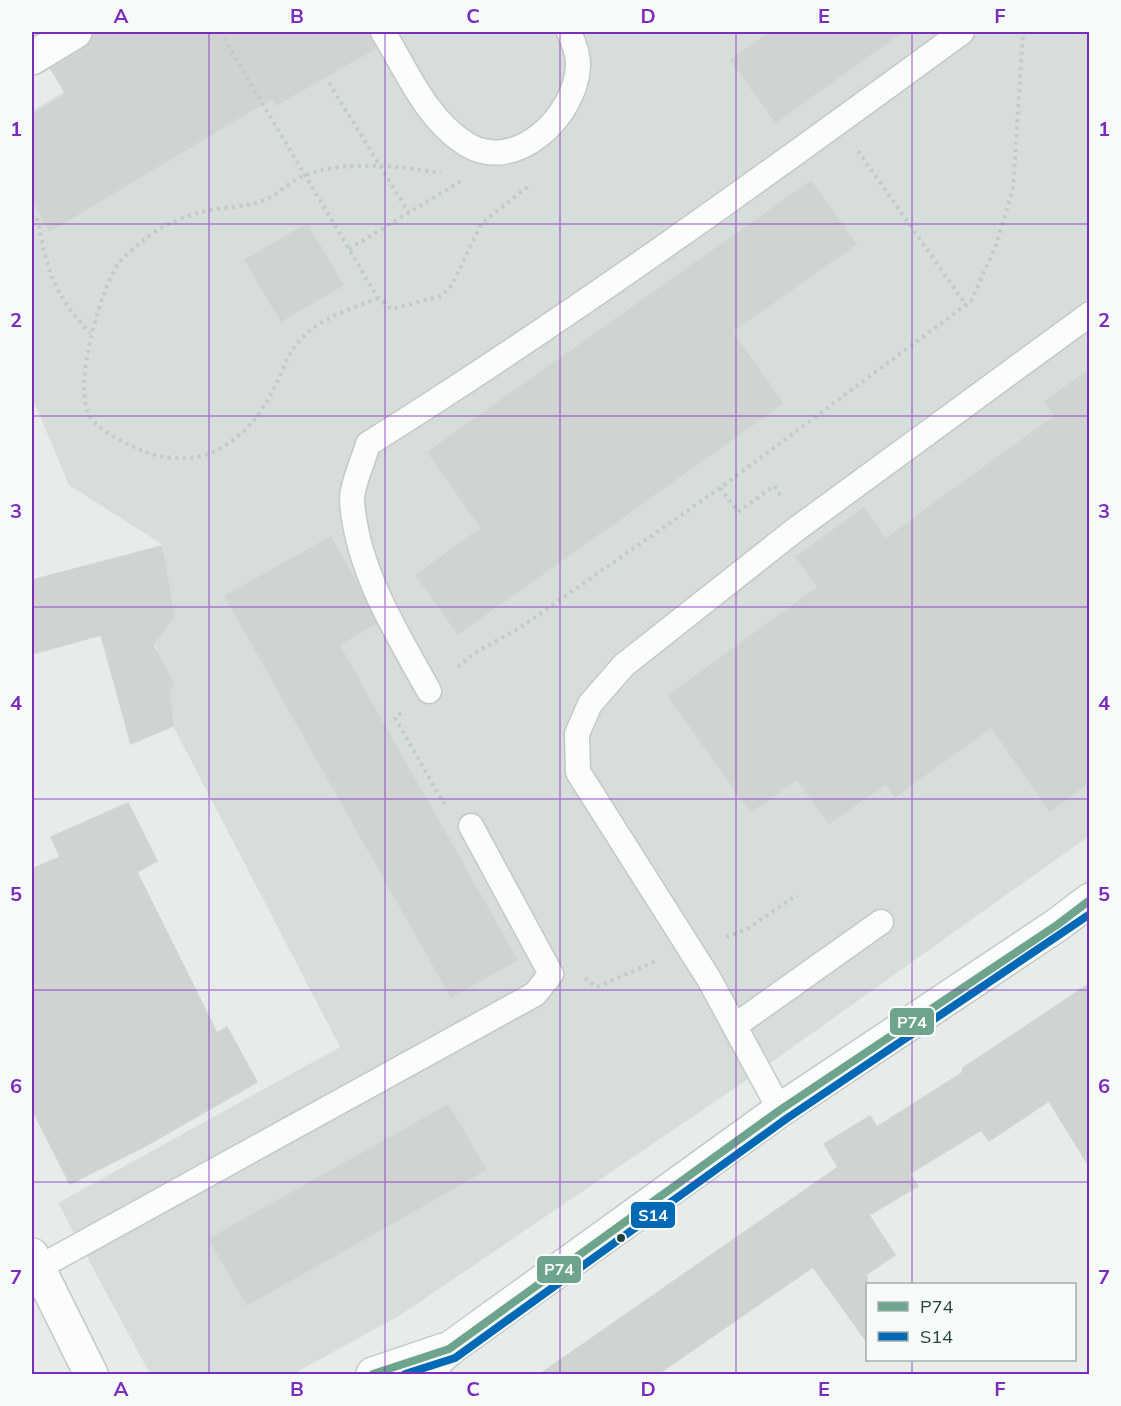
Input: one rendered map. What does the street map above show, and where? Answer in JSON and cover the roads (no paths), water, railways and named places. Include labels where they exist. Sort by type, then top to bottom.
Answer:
[{"type":"main road","points":[[32,58],[75,32]]},
{"type":"main road","points":[[422,1374],[449,1349],[780,1110],[1057,925],[1089,900]]},
{"type":"main road","points":[[35,1262],[91,1374]]},
{"type":"main road","points":[[373,1374],[449,1349]]},
{"type":"lane","points":[[383,32],[437,122],[468,145],[488,152],[513,150],[542,134],[563,112],[575,86],[579,65],[568,32]]},
{"type":"lane","points":[[429,691],[392,626],[365,560],[352,499],[369,444],[453,391],[838,122],[962,32]]},
{"type":"lane","points":[[780,1110],[736,1025],[578,772],[577,734],[590,704],[624,665],[766,552],[1089,314]]},
{"type":"lane","points":[[35,1262],[535,994],[551,974],[471,826]]},
{"type":"lane","points":[[736,1025],[881,922]]}]
